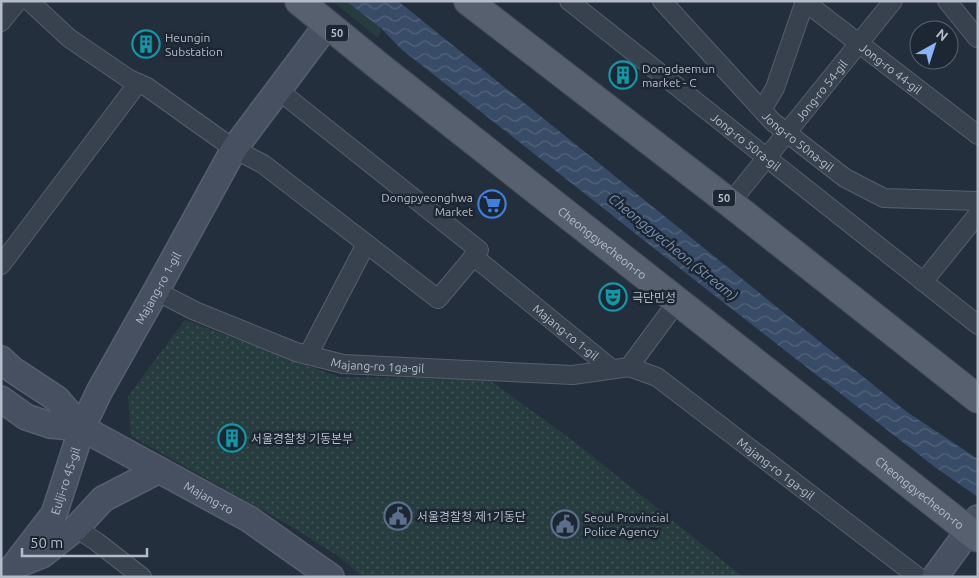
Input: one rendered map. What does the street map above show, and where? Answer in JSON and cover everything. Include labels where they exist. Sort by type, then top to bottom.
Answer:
[{"type":"main road","name":"Cheonggyecheon-ro","points":[[299,1],[677,302],[975,529]]},
{"type":"main road","name":"50","points":[[471,2],[978,399]]},
{"type":"main road","name":"Majang-ro 1-gil","points":[[82,428],[99,392],[234,149],[327,25]]},
{"type":"main road","name":"Majang-ro","points":[[1,359],[13,370],[57,399],[82,428],[249,519],[329,576]]},
{"type":"main road","name":"Majang-ro","points":[[1,399],[26,417],[50,425],[82,428]]},
{"type":"main road","name":"Eulji-ro 45-gil","points":[[9,571],[54,514],[82,428]]},
{"type":"main road","points":[[9,571],[42,555],[76,528],[103,500],[159,470]]},
{"type":"main road","points":[[935,577],[975,529]]},
{"type":"street","points":[[1,22],[18,1]]},
{"type":"street","points":[[29,1],[69,38],[129,79],[147,87],[234,149],[262,164],[438,299],[473,256]]},
{"type":"street","name":"Jong-ro 50ra-gil","points":[[569,1],[978,325]]},
{"type":"street","name":"Jong-ro 50na-gil","points":[[662,1],[772,122],[845,178],[884,198],[978,201]]},
{"type":"street","name":"Jong-ro 54-gil","points":[[730,203],[893,1]]},
{"type":"street","points":[[947,1],[977,38]]},
{"type":"street","name":"Jong-ro 44-gil","points":[[762,110],[775,88],[805,2],[978,135]]},
{"type":"street","points":[[1,265],[138,83]]},
{"type":"street","name":"Majang-ro 1-gil","points":[[278,90],[479,250],[473,256],[620,368]]},
{"type":"street","points":[[923,282],[978,214]]},
{"type":"street","points":[[308,355],[366,244]]},
{"type":"street","name":"Majang-ro 1ga-gil","points":[[156,291],[195,311],[296,352],[342,364],[563,375],[620,368],[658,377],[918,577]]},
{"type":"street","points":[[620,368],[677,302]]},
{"type":"street","points":[[76,528],[142,577]]},
{"type":"green space","points":[[332,1],[346,1],[382,29],[378,38]]},
{"type":"green space","points":[[185,320],[339,377],[488,379],[572,440],[743,577],[363,577],[338,556],[294,528],[131,436],[128,396]]},
{"type":"water","name":"Cheonggyecheon (Stream)","points":[[346,1],[398,1],[907,412],[978,459],[978,497],[936,468],[655,249],[401,49],[382,29]]},
{"type":"place","name":"Heungin Substation","points":[[146,44]]},
{"type":"place","name":"Dongdaemun market - C","points":[[623,75]]},
{"type":"place","name":"Dongpyeonghwa Market","points":[[492,204]]},
{"type":"place","name":"극단민성","points":[[613,297]]},
{"type":"place","name":"서울경찰청 기동본부","points":[[232,438]]},
{"type":"place","name":"서울경찰청 제1기동단","points":[[398,516]]},
{"type":"place","name":"Seoul Provincial Police Agency","points":[[565,524]]}]
